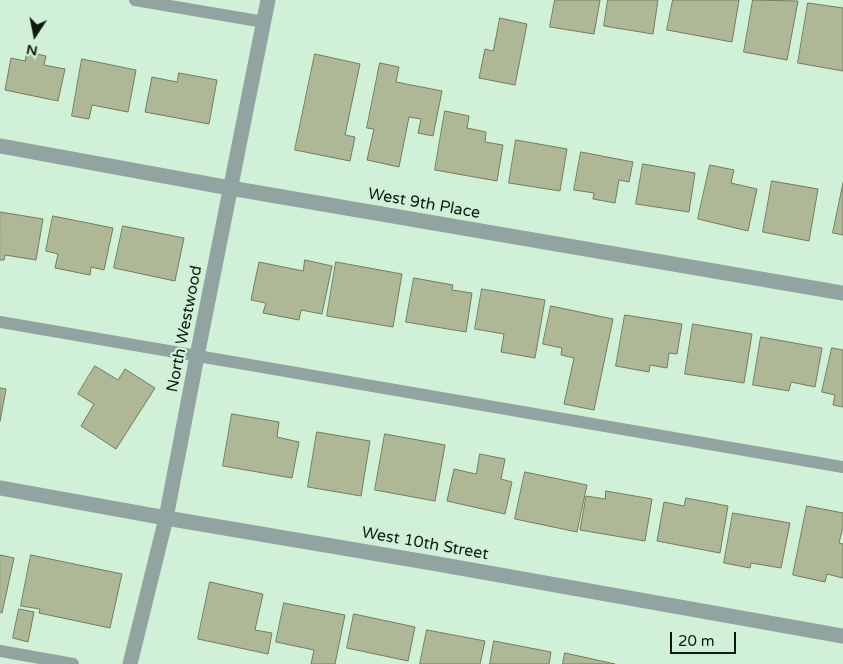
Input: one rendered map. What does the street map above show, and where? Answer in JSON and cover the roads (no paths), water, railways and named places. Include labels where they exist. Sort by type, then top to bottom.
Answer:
[{"type":"street","name":"North Westwood","points":[[130,664],[166,518],[268,0]]},
{"type":"street","name":"West 9th Place","points":[[0,146],[230,188],[843,294]]},
{"type":"street","name":"West 10th Street","points":[[0,488],[843,636]]},
{"type":"lane","points":[[135,0],[264,22]]},
{"type":"lane","points":[[0,322],[843,467]]},
{"type":"lane","points":[[0,651],[73,664]]}]
